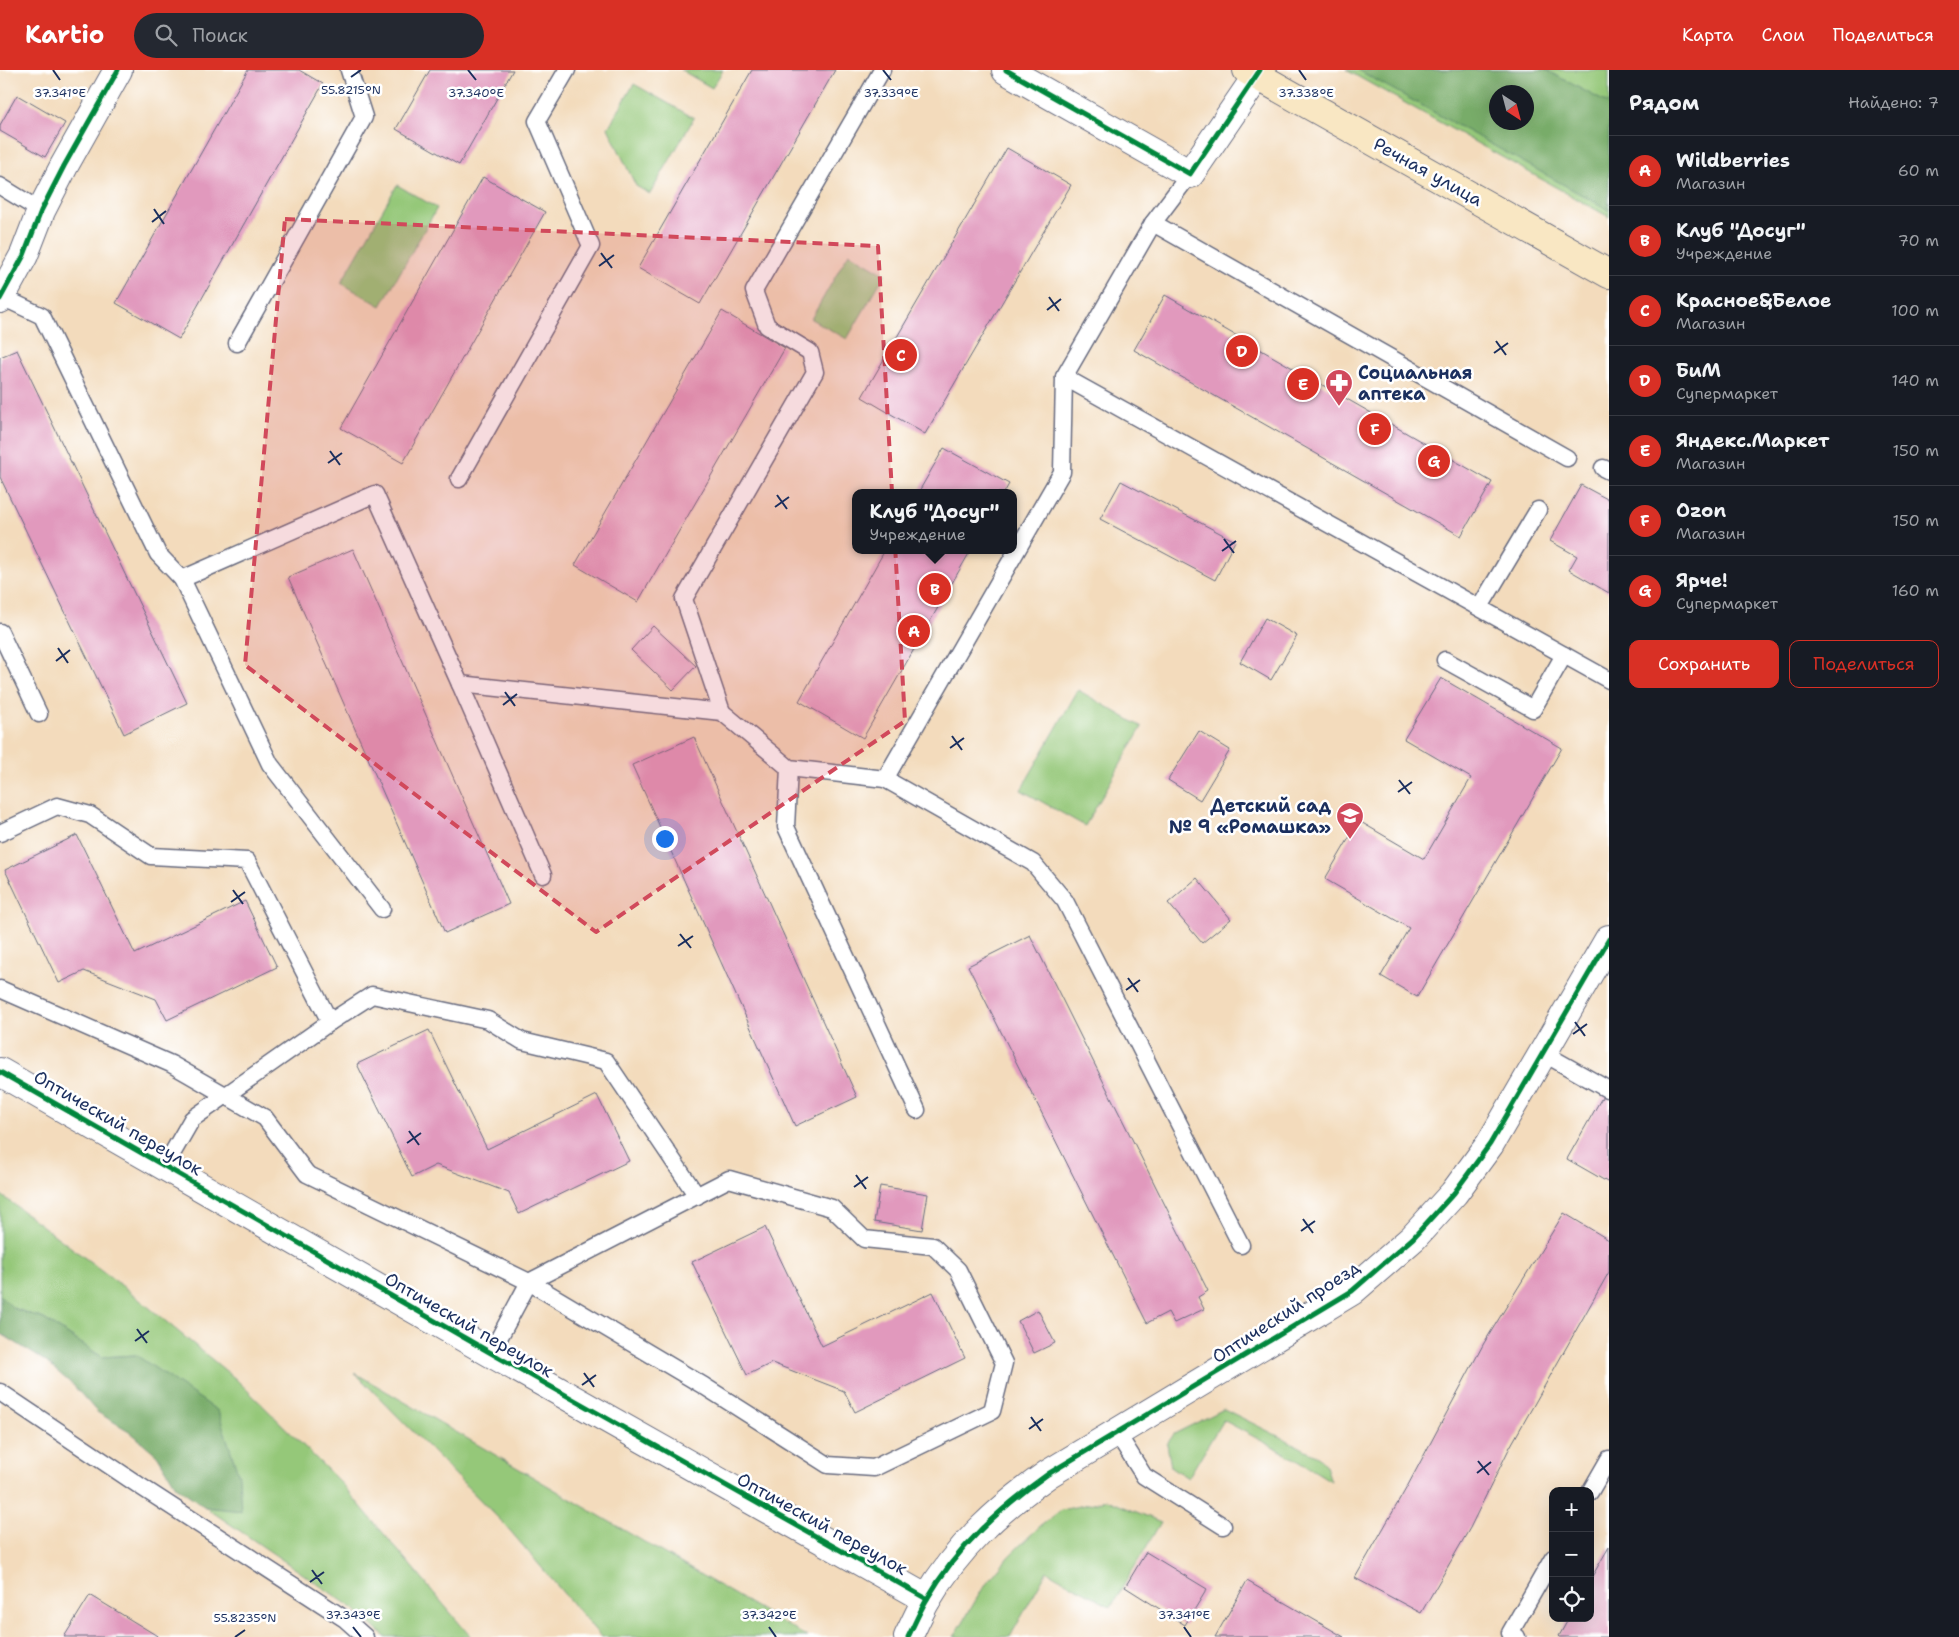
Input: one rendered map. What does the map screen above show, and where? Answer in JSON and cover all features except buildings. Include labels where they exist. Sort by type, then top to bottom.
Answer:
[{"type":"main road","name":"Речная улица","points":[[1252,73],[1609,274]]},
{"type":"street","points":[[1,298],[24,254],[41,211],[64,166],[118,70]]},
{"type":"street","points":[[1006,70],[1190,174],[1252,73]]},
{"type":"street","name":"Оптический проезд","points":[[908,1637],[927,1599],[951,1563],[982,1527],[1012,1499],[1048,1474],[1352,1291],[1413,1238],[1454,1193],[1490,1144],[1609,938]]},
{"type":"street","name":"Оптический переулок","points":[[0,1072],[491,1353],[927,1599]]},
{"type":"lane","points":[[237,343],[364,117],[349,70]]},
{"type":"lane","points":[[458,479],[591,246],[537,121],[567,70]]},
{"type":"lane","points":[[882,70],[754,291],[768,326],[810,352],[815,372],[684,600],[722,712],[789,768],[884,778],[1033,863],[1065,901],[1241,1245]]},
{"type":"lane","points":[[1017,549],[1062,472],[1064,377],[1153,223],[1190,174]]},
{"type":"lane","points":[[0,186],[41,211]]},
{"type":"lane","points":[[1153,223],[1567,458]]},
{"type":"lane","points":[[1,298],[42,316],[158,554],[182,579],[270,764],[382,909]]},
{"type":"lane","points":[[1064,377],[1609,680]]},
{"type":"lane","points":[[182,579],[375,494],[543,875]]},
{"type":"lane","points":[[1480,608],[1538,510]]},
{"type":"lane","points":[[884,778],[1014,554]]},
{"type":"lane","points":[[0,632],[39,714]]},
{"type":"lane","points":[[1445,660],[1533,709],[1564,655]]},
{"type":"lane","points":[[460,684],[722,712]]},
{"type":"lane","points":[[789,768],[786,827],[917,1110]]},
{"type":"lane","points":[[0,833],[57,806],[90,815],[151,856],[247,861],[330,1022]]},
{"type":"lane","points":[[0,989],[171,1064],[264,1118],[307,1174],[529,1282],[704,1386],[828,1465],[874,1468],[992,1412],[1004,1363],[958,1270],[933,1246],[864,1239],[832,1208],[729,1179],[529,1282],[491,1353]]},
{"type":"lane","points":[[165,1166],[192,1119],[372,994],[488,1020],[522,1041],[606,1061],[697,1196]]},
{"type":"lane","points":[[1543,1053],[1607,1089]]},
{"type":"lane","points":[[0,1392],[346,1620],[365,1637]]},
{"type":"lane","points":[[1117,1433],[1144,1476],[1223,1526]]},
{"type":"lane","points":[[1593,1487],[1609,1459]]},
{"type":"lane","points":[[1517,1637],[1510,1633],[1549,1565]]},
{"type":"highlighted area","points":[[285,219],[878,246],[905,721],[596,932],[245,665]]},
{"type":"green space","points":[[681,70],[723,70],[712,88]]},
{"type":"green space","points":[[1346,70],[1609,70],[1609,217]]},
{"type":"green space","points":[[1358,70],[1546,70],[1609,104],[1609,210]]},
{"type":"green space","points":[[634,84],[694,118],[650,194],[636,186],[608,128]]},
{"type":"green space","points":[[397,185],[437,208],[381,306],[341,283]]},
{"type":"green space","points":[[849,253],[885,274],[847,339],[811,319]]},
{"type":"green space","points":[[1078,690],[1142,727],[1085,826],[1021,790]]},
{"type":"green space","points":[[0,1194],[129,1291],[237,1380],[341,1483],[471,1637],[385,1637],[357,1611],[205,1507],[241,1510],[136,1355],[102,1357],[44,1319],[13,1308],[0,1295]]},
{"type":"green space","points":[[0,1295],[13,1308],[44,1319],[102,1357],[136,1355],[218,1411],[239,1476],[241,1511],[205,1507],[176,1486],[157,1455],[129,1431],[97,1412],[73,1385],[45,1361],[0,1333]]},
{"type":"green space","points":[[355,1373],[807,1637],[601,1637],[506,1526]]},
{"type":"green space","points":[[1224,1409],[1318,1456],[1326,1466],[1331,1481],[1223,1420],[1188,1478],[1171,1467],[1167,1444],[1174,1434]]},
{"type":"green space","points":[[1107,1500],[1161,1522],[1111,1607],[1047,1571],[1010,1637],[954,1637],[983,1588],[1009,1556],[1038,1528],[1061,1510]]},
{"type":"cycle path","points":[[0,299],[24,255],[41,211],[64,166],[118,70]]},
{"type":"cycle path","points":[[1006,70],[1190,174],[1260,70]]},
{"type":"cycle path","points":[[908,1637],[927,1599],[952,1562],[981,1530],[1030,1487],[1048,1474],[1352,1291],[1413,1238],[1454,1193],[1490,1144],[1609,939]]},
{"type":"cycle path","points":[[0,1072],[491,1353],[927,1599]]},
{"type":"place","name":"БиМ","points":[[1242,351]]},
{"type":"place","name":"Красное&Белое","points":[[901,355]]},
{"type":"place","name":"Яндекс.Маркет","points":[[1303,384]]},
{"type":"place","name":"Социальная аптека","points":[[1339,407]]},
{"type":"place","name":"Ozon","points":[[1375,429]]},
{"type":"place","name":"Ярче!","points":[[1434,461]]},
{"type":"place","name":"Клуб \"Досуг\"","points":[[935,589]]},
{"type":"place","name":"Wildberries","points":[[914,631]]},
{"type":"place","name":"Детский сад № 9 «Ромашка»","points":[[1350,840]]}]
